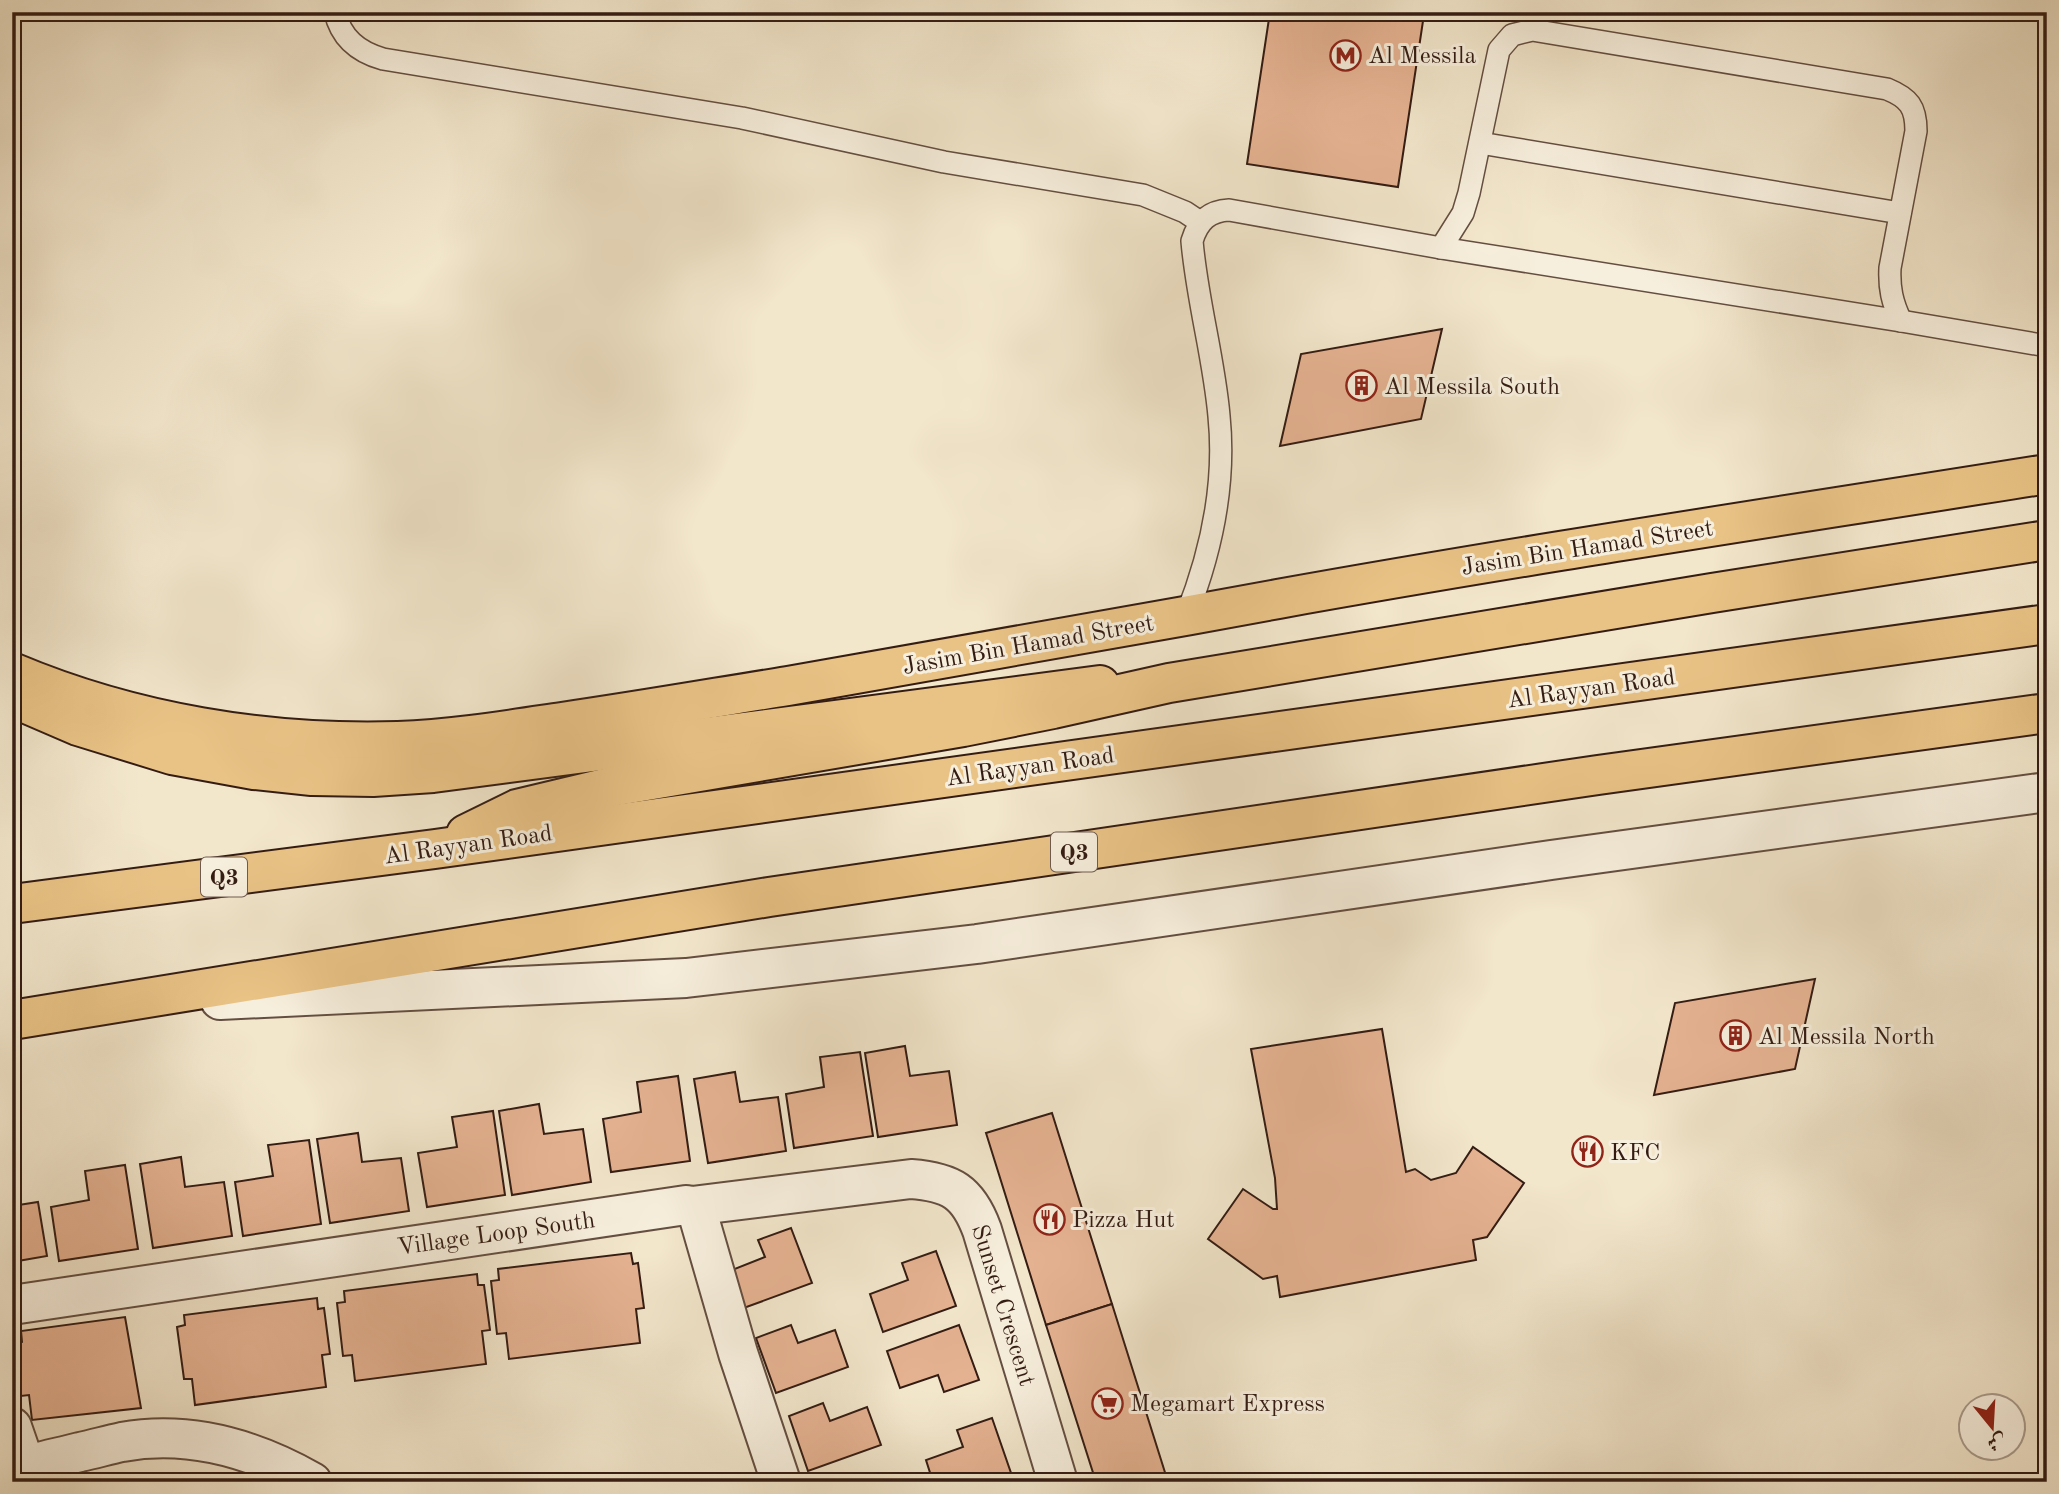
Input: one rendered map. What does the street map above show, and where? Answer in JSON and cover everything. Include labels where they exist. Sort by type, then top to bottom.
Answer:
[{"type":"main road","name":"Jasim Bin Hamad Street","points":[[12,672],[120,709],[265,737],[360,741],[441,738],[640,711],[1013,648],[1438,570],[2047,474]]},
{"type":"main road","points":[[435,849],[517,809],[605,788],[963,727],[1169,683],[2047,540]]},
{"type":"main road","name":"Al Rayyan Road","points":[[12,904],[435,849],[2047,624]]},
{"type":"main road","points":[[12,698],[78,726],[172,755],[254,770],[312,776],[373,777],[433,773],[1060,689],[1169,683]]},
{"type":"main road","name":"Q3","points":[[19,1027],[103,1005],[783,895],[1557,781],[2047,713]]},
{"type":"street","points":[[103,1005],[686,978],[977,944],[1551,860],[2047,792]]},
{"type":"street","name":"Sunset Crescent","points":[[692,1206],[911,1179],[943,1183],[957,1192],[976,1215],[982,1230],[1058,1482]]},
{"type":"street","points":[[692,1206],[781,1482]]},
{"type":"street","name":"Village Loop South","points":[[12,1305],[692,1206]]},
{"type":"street","points":[[12,1427],[23,1472],[123,1442],[159,1438],[230,1446],[265,1458],[313,1482]]},
{"type":"lane","points":[[335,12],[337,23],[356,47],[368,55],[383,59],[742,118],[944,162],[1143,195],[1185,212],[1200,222]]},
{"type":"lane","points":[[1441,248],[1463,213],[1469,193],[1499,50],[1513,35],[1522,31],[1541,32],[1847,82],[1900,94],[1910,104],[1916,117],[1916,131],[1890,268],[1889,286],[1900,321]]},
{"type":"lane","points":[[1480,143],[1900,213]]},
{"type":"lane","points":[[1186,616],[1206,560],[1213,531],[1220,475],[1220,419],[1192,241],[1200,222],[1209,214],[1229,210],[1441,248],[2047,346]]},
{"type":"building","points":[[1270,12],[1368,12],[1423,21],[1398,187],[1247,164]]},
{"type":"building","name":"Al Messila South","points":[[1442,329],[1421,419],[1280,446],[1301,354]]},
{"type":"building","name":"Al Messila North","points":[[1815,979],[1795,1069],[1654,1095],[1675,1003]]},
{"type":"building","points":[[1382,1029],[1406,1172],[1415,1169],[1431,1180],[1456,1173],[1473,1147],[1524,1183],[1487,1237],[1473,1240],[1476,1260],[1280,1297],[1277,1276],[1263,1279],[1208,1239],[1243,1189],[1277,1209],[1275,1178],[1251,1049]]},
{"type":"building","points":[[905,1046],[910,1076],[949,1071],[957,1125],[878,1137],[865,1053]]},
{"type":"building","points":[[860,1052],[873,1136],[794,1148],[786,1094],[824,1087],[820,1057]]},
{"type":"building","points":[[735,1072],[740,1102],[778,1097],[786,1151],[708,1163],[694,1079]]},
{"type":"building","points":[[678,1076],[690,1161],[611,1172],[603,1119],[641,1112],[637,1082]]},
{"type":"building","points":[[539,1104],[544,1134],[583,1129],[591,1182],[512,1195],[499,1111]]},
{"type":"building","points":[[493,1111],[505,1195],[427,1207],[418,1153],[457,1147],[452,1117]]},
{"type":"building","name":"Pizza Hut","points":[[1052,1113],[1112,1304],[1046,1325],[986,1133]]},
{"type":"building","points":[[358,1133],[362,1162],[401,1158],[409,1211],[330,1223],[317,1139]]},
{"type":"building","points":[[309,1140],[321,1224],[243,1236],[235,1182],[273,1176],[268,1145]]},
{"type":"building","points":[[181,1157],[185,1187],[224,1182],[232,1236],[153,1248],[140,1164]]},
{"type":"building","points":[[125,1165],[138,1249],[59,1261],[51,1207],[89,1200],[85,1171]]},
{"type":"building","points":[[38,1202],[47,1256],[12,1262],[12,1206]]},
{"type":"building","points":[[791,1228],[812,1283],[741,1309],[727,1272],[765,1257],[758,1240]]},
{"type":"building","points":[[936,1251],[956,1306],[883,1332],[870,1294],[908,1280],[902,1263]]},
{"type":"building","points":[[631,1253],[633,1264],[638,1263],[644,1308],[636,1309],[640,1343],[509,1359],[506,1333],[497,1334],[491,1281],[499,1280],[498,1269]]},
{"type":"building","points":[[477,1274],[478,1285],[484,1285],[490,1330],[482,1331],[486,1364],[355,1381],[352,1355],[343,1356],[337,1303],[345,1302],[344,1291]]},
{"type":"building","points":[[317,1298],[318,1309],[324,1308],[330,1354],[322,1355],[326,1387],[195,1405],[192,1379],[184,1379],[177,1327],[185,1325],[184,1315]]},
{"type":"building","name":"Megamart Express","points":[[1112,1304],[1168,1482],[1096,1482],[1046,1325]]},
{"type":"building","points":[[125,1317],[141,1408],[32,1420],[29,1395],[21,1396],[14,1343],[22,1342],[21,1331]]},
{"type":"building","points":[[791,1325],[798,1343],[835,1330],[848,1367],[776,1393],[756,1338]]},
{"type":"building","points":[[959,1325],[979,1380],[944,1392],[938,1375],[900,1388],[887,1351]]},
{"type":"building","points":[[823,1403],[830,1421],[867,1407],[881,1445],[808,1471],[789,1416]]},
{"type":"building","points":[[992,1418],[1011,1473],[986,1482],[933,1482],[926,1460],[963,1447],[957,1430]]},
{"type":"place","name":"Al Messila","points":[[1345,55]]},
{"type":"place","name":"Al Messila South","points":[[1361,386]]},
{"type":"place","name":"Al Messila North","points":[[1735,1036]]},
{"type":"place","name":"KFC","points":[[1587,1152]]},
{"type":"place","name":"Pizza Hut","points":[[1049,1219]]},
{"type":"place","name":"Megamart Express","points":[[1107,1403]]}]
